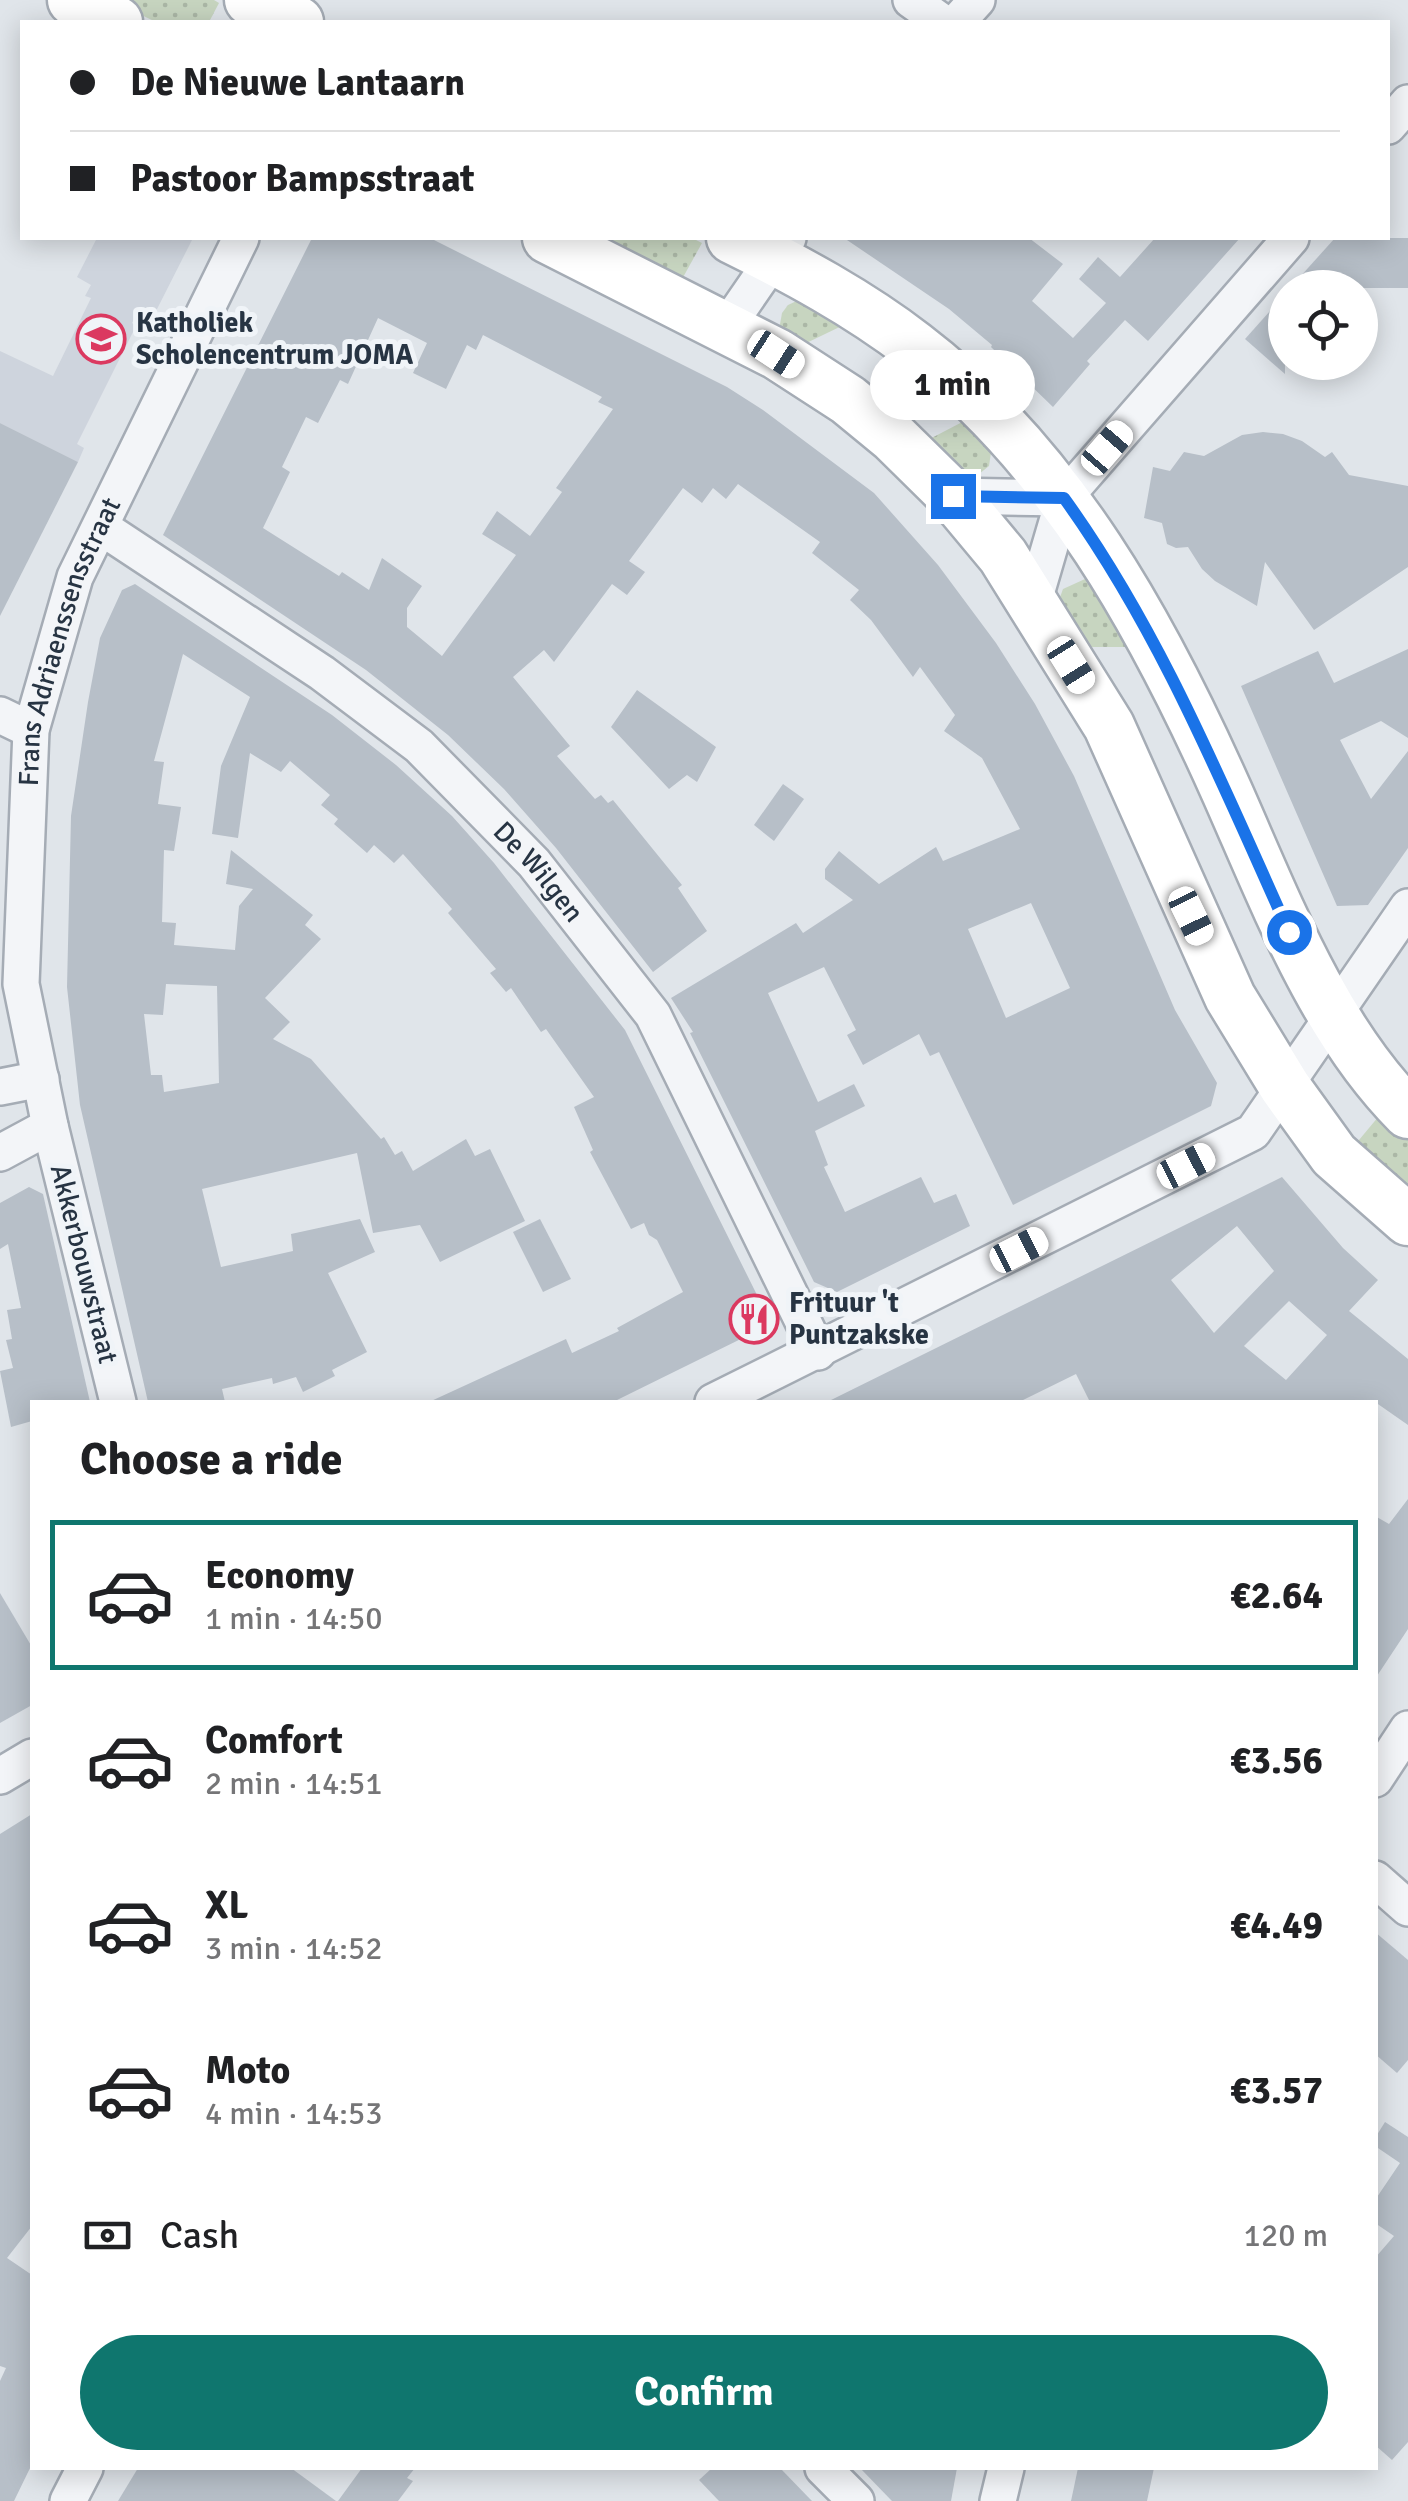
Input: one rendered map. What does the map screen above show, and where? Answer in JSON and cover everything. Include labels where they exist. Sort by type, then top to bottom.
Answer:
[{"type":"street","points":[[73,0],[113,20]]},
{"type":"street","points":[[250,0],[294,20]]},
{"type":"street","points":[[910,0],[939,20]]},
{"type":"street","points":[[959,20],[976,0]]},
{"type":"street","points":[[1390,124],[1408,103]]},
{"type":"street","name":"Frans Adriaenssensstraat","points":[[50,1126],[21,984],[16,723],[75,577],[240,240]]},
{"type":"street","points":[[552,240],[776,354],[848,400],[894,437],[953,496],[1002,556],[1109,726],[1230,997],[1285,1087],[1334,1155],[1408,1220]]},
{"type":"street","points":[[1033,604],[1064,498],[1289,240]]},
{"type":"street","points":[[726,328],[765,244],[914,346],[1006,430],[1064,498],[1132,605],[1202,736],[1289,932],[1334,1013],[1379,1080],[1408,1113]]},
{"type":"street","points":[[953,496],[1064,498]]},
{"type":"street","name":"De Wilgen","points":[[102,527],[322,673],[419,746],[534,862],[652,1016],[818,1352]]},
{"type":"street","points":[[717,1400],[1253,1132],[1408,907]]},
{"type":"street","points":[[0,1087],[41,1079]]},
{"type":"street","points":[[0,1154],[50,1126]]},
{"type":"street","name":"Akkerbouwstraat","points":[[50,1126],[118,1400]]},
{"type":"street","points":[[1378,1774],[1408,1729]]},
{"type":"street","points":[[0,1776],[30,1758]]},
{"type":"street","points":[[1378,1882],[1408,1908]]},
{"type":"street","points":[[68,2501],[83,2470]]},
{"type":"street","points":[[826,2470],[856,2501]]},
{"type":"street","points":[[998,2501],[1006,2470]]},
{"type":"shaded area","name":"Katholiek Scholencentrum JOMA","points":[[96,240],[192,240],[155,313],[139,309],[132,323],[136,326],[77,444],[84,448],[78,462],[0,423],[0,351],[53,376],[91,298],[85,296],[91,285],[77,277]]},
{"type":"green space","points":[[110,0],[219,3],[210,20],[152,20]]},
{"type":"green space","points":[[597,240],[696,240],[702,243],[681,281]]},
{"type":"green space","points":[[803,298],[850,322],[796,348],[779,330],[788,305]]},
{"type":"green space","points":[[968,419],[992,446],[989,466],[979,474],[956,471],[922,443]]},
{"type":"green space","points":[[1085,579],[1094,582],[1140,647],[1080,647],[1059,600],[1063,589]]},
{"type":"green space","points":[[1379,1116],[1408,1137],[1408,1198],[1354,1146]]},
{"type":"building","points":[[1408,238],[1408,288],[1378,288],[1378,270],[1306,270],[1333,240]]},
{"type":"building","points":[[311,240],[434,240],[727,387],[874,493],[938,565],[1035,704],[1074,776],[1175,1010],[1217,1083],[1211,1106],[1013,1205],[939,1052],[930,1056],[919,1034],[863,1065],[847,1035],[856,1030],[824,967],[768,993],[818,1102],[854,1084],[865,1106],[815,1131],[828,1165],[824,1167],[845,1212],[921,1177],[934,1203],[956,1194],[970,1226],[837,1292],[814,1282],[690,1033],[693,1032],[671,998],[796,923],[803,933],[853,900],[825,879],[825,869],[839,851],[879,884],[936,847],[943,861],[1020,829],[982,758],[944,731],[955,715],[920,667],[913,677],[871,620],[850,600],[859,590],[812,553],[820,542],[738,484],[726,499],[713,488],[702,503],[683,488],[629,561],[645,572],[627,595],[612,584],[554,662],[544,650],[513,677],[570,746],[557,756],[595,799],[601,795],[608,803],[613,800],[682,885],[678,888],[707,931],[653,972],[556,848],[504,789],[448,735],[366,670],[163,535]],"holes":[[[378,318],[427,343],[413,373],[446,389],[467,345],[476,350],[483,335],[602,397],[598,402],[613,409],[556,488],[562,492],[530,536],[497,511],[482,534],[516,555],[442,656],[407,627],[407,608],[422,586],[382,558],[369,590],[342,572],[339,576],[263,528],[290,472],[282,467],[306,417],[318,423],[340,380],[348,384]],[[1031,903],[1070,988],[1006,1018],[968,929]]]},
{"type":"building","points":[[847,240],[1032,240],[1063,264],[1032,301],[1073,338],[1106,303],[1079,279],[1098,257],[1120,277],[1153,240],[1238,240],[1148,341],[1125,320],[1087,361],[1090,364],[1053,407],[992,345],[949,309]]},
{"type":"building","points":[[1268,313],[1268,359],[1245,339]]},
{"type":"building","points":[[0,423],[78,462],[0,616]]},
{"type":"building","points":[[1263,432],[1302,441],[1325,457],[1332,452],[1349,475],[1408,486],[1408,567],[1314,630],[1265,562],[1257,606],[1215,581],[1188,547],[1167,544],[1162,523],[1144,518],[1153,467],[1170,471],[1184,452],[1204,456],[1242,435]]},
{"type":"building","points":[[135,584],[332,715],[452,816],[494,863],[625,1030],[764,1309],[757,1331],[617,1400],[433,1400],[566,1339],[572,1353],[619,1331],[617,1328],[683,1292],[644,1223],[631,1229],[590,1152],[593,1150],[574,1107],[594,1097],[546,1029],[541,1032],[511,988],[506,992],[490,973],[496,969],[448,913],[452,909],[403,854],[394,863],[374,845],[367,853],[334,824],[338,819],[321,805],[330,795],[290,761],[281,772],[250,753],[238,838],[212,834],[221,766],[250,697],[183,654],[154,761],[164,762],[158,804],[181,807],[174,851],[164,850],[162,922],[176,923],[174,945],[235,950],[239,906],[253,889],[226,884],[231,850],[313,915],[305,925],[321,939],[265,998],[290,1022],[273,1039],[311,1059],[381,1139],[384,1137],[395,1155],[402,1151],[413,1171],[466,1139],[475,1156],[490,1149],[525,1221],[440,1262],[420,1225],[373,1233],[357,1153],[202,1189],[221,1267],[293,1251],[291,1234],[360,1219],[375,1252],[328,1273],[367,1352],[332,1370],[335,1376],[303,1392],[296,1377],[273,1384],[272,1378],[222,1389],[225,1400],[148,1400],[80,1105],[67,987],[71,816],[100,638],[122,590]],"holes":[[[166,984],[217,986],[219,1083],[164,1092],[162,1075],[151,1075],[144,1014],[163,1015]]]},
{"type":"building","points":[[1408,649],[1408,738],[1381,721],[1340,740],[1371,799],[1408,751],[1408,848],[1368,905],[1337,906],[1241,686],[1318,651],[1334,683]]},
{"type":"building","points":[[637,690],[716,747],[697,782],[687,775],[669,789],[611,727]]},
{"type":"building","points":[[783,784],[804,799],[774,841],[754,825]]},
{"type":"building","points":[[1282,1177],[1343,1248],[1378,1280],[1349,1311],[1408,1359],[1408,1425],[1378,1404],[1378,1400],[1089,1400],[1076,1374],[1023,1400],[831,1400]],"holes":[[[1237,1226],[1274,1271],[1214,1333],[1171,1280]],[[1289,1301],[1327,1335],[1286,1380],[1244,1346]]]},
{"type":"building","points":[[29,1187],[43,1194],[90,1400],[30,1400],[30,1422],[11,1427],[0,1371],[13,1368],[6,1340],[12,1339],[7,1310],[21,1308],[8,1244],[0,1249],[0,1203]]},
{"type":"building","points":[[540,1219],[571,1279],[543,1292],[513,1232]]},
{"type":"building","points":[[1408,1499],[1408,1629],[1378,1674],[1378,1518],[1389,1524]]},
{"type":"building","points":[[0,1593],[30,1644],[30,1706],[0,1723]]},
{"type":"building","points":[[30,1815],[30,2229],[7,2258],[30,2274],[30,2468],[14,2501],[0,2501],[0,2381],[6,2368],[0,2366],[0,1834]]},
{"type":"building","points":[[1378,1935],[1408,1960],[1408,2060],[1397,2073],[1378,2057]]},
{"type":"building","points":[[1385,2122],[1408,2137],[1408,2442],[1392,2460],[1378,2448],[1378,2255],[1394,2236],[1378,2225],[1378,2196],[1400,2163],[1378,2148],[1378,2133]]},
{"type":"building","points":[[137,2470],[294,2470],[336,2501],[118,2501]]},
{"type":"building","points":[[361,2470],[413,2470],[407,2478],[413,2481],[398,2501],[338,2501]]},
{"type":"building","points":[[710,2470],[782,2470],[812,2501],[719,2501],[699,2480]]},
{"type":"building","points":[[862,2470],[957,2470],[951,2501],[892,2501]]},
{"type":"building","points":[[1078,2470],[1154,2470],[1147,2501],[1071,2501]]},
{"type":"place","name":"Katholiek Scholencentrum JOMA","points":[[101,339]]},
{"type":"place","name":"Frituur 't Puntzakske","points":[[754,1319]]},
{"type":"route","points":[[953,496],[1064,498],[1132,605],[1202,736],[1289,932]]}]
